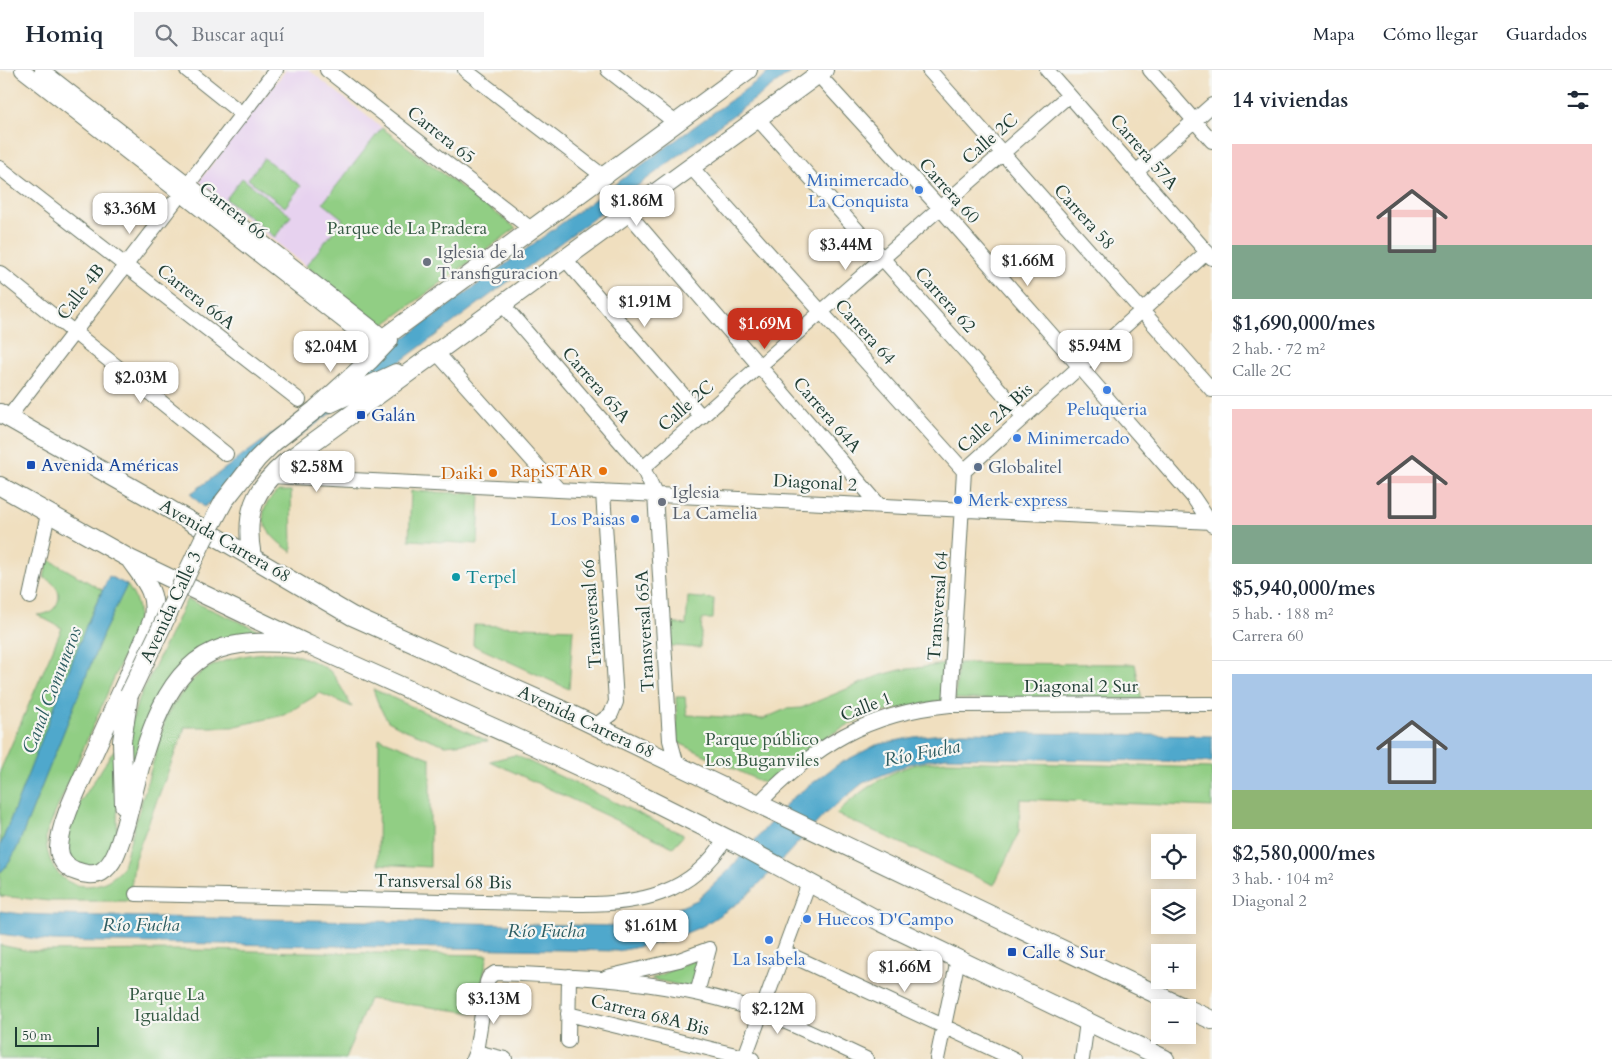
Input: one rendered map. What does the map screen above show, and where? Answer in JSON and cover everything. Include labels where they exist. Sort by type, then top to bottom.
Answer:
[{"type":"main road","name":"Avenida Calle 3","points":[[68,815],[107,744],[203,540],[224,501],[257,459],[274,442],[315,410],[376,347],[412,316],[748,70]]},
{"type":"main road","name":"Avenida Calle 3","points":[[252,557],[249,531],[251,512],[258,493],[270,476],[286,462],[758,119],[819,72]]},
{"type":"main road","name":"Avenida Calle 3","points":[[376,347],[412,316]]},
{"type":"main road","name":"Avenida Calle 3","points":[[315,410],[436,353]]},
{"type":"main road","name":"Avenida Carrera 68","points":[[4,416],[152,498],[352,616],[596,726],[1167,999]]},
{"type":"main road","points":[[0,486],[130,560],[307,644],[530,744],[731,841],[883,923],[1165,1059]]},
{"type":"main road","name":"Avenida Calle 3","points":[[130,560],[149,586],[154,601],[153,618],[62,832],[59,850],[62,860],[75,871],[88,874],[100,873],[114,857],[122,836],[143,751],[164,703],[186,672],[209,654],[228,647],[260,642],[307,644]]},
{"type":"main road","name":"Avenida Calle 3","points":[[122,836],[124,817],[122,741],[129,695]]},
{"type":"main road","name":"Avenida Carrera 68","points":[[1196,1013],[1212,1020]]},
{"type":"street","name":"Carrera 66","points":[[22,70],[184,189]]},
{"type":"street","name":"Carrera 66","points":[[42,70],[376,347]]},
{"type":"street","points":[[187,70],[242,114]]},
{"type":"street","name":"Calle 4B","points":[[4,416],[74,331],[276,70]]},
{"type":"street","name":"Carrera 65","points":[[327,70],[532,229]]},
{"type":"street","points":[[465,70],[603,176]]},
{"type":"street","points":[[608,70],[676,123]]},
{"type":"street","name":"Carrera 58","points":[[929,70],[1212,390]]},
{"type":"street","name":"Carrera 57A","points":[[1047,70],[1210,255]]},
{"type":"street","points":[[1150,70],[1212,142]]},
{"type":"street","name":"Carrera 60","points":[[819,72],[1193,497],[1211,523]]},
{"type":"street","name":"Calle 2C","points":[[643,468],[1068,95]]},
{"type":"street","points":[[1136,172],[1212,105]]},
{"type":"street","name":"Carrera 62","points":[[758,119],[1024,417]]},
{"type":"street","name":"Carrera 64","points":[[692,167],[964,471]]},
{"type":"street","name":"Carrera 66A","points":[[0,168],[299,400]]},
{"type":"street","name":"Carrera 64A","points":[[628,214],[879,505]]},
{"type":"street","name":"Calle 2A Bis","points":[[964,471],[1142,311],[1210,255]]},
{"type":"street","points":[[565,259],[702,416]]},
{"type":"street","points":[[0,273],[226,454]]},
{"type":"street","name":"Carrera 65A","points":[[502,305],[643,468],[655,494]]},
{"type":"street","points":[[436,353],[558,489]]},
{"type":"street","points":[[963,509],[964,471]]},
{"type":"street","name":"Diagonal 2","points":[[270,476],[963,509],[1211,523]]},
{"type":"street","name":"Transversal 66","points":[[596,726],[610,714],[616,702],[603,492]]},
{"type":"street","name":"Transversal 65A","points":[[655,494],[670,740],[677,766]]},
{"type":"street","name":"Transversal 64","points":[[950,705],[963,509]]},
{"type":"street","points":[[30,597],[42,546],[56,518]]},
{"type":"street","name":"Diagonal 2 Sur","points":[[950,705],[1212,704]]},
{"type":"street","name":"Calle 1","points":[[765,808],[797,767],[845,734],[879,719],[927,707],[950,705]]},
{"type":"street","name":"Transversal 68 Bis","points":[[136,894],[576,904],[618,903],[652,896],[679,886],[693,877],[731,841]]},
{"type":"street","points":[[747,1058],[809,883]]},
{"type":"street","points":[[602,979],[620,973],[679,960],[709,949],[697,993]]},
{"type":"street","points":[[784,952],[1014,1059]]},
{"type":"street","points":[[937,1059],[958,959]]},
{"type":"street","points":[[505,1059],[474,1055],[486,982],[495,973],[602,979],[697,993],[762,1012],[866,1059]]},
{"type":"street","points":[[568,1042],[569,976]]},
{"type":"street","name":"Carrera 68A Bis","points":[[568,1014],[747,1058]]},
{"type":"street","points":[[1082,1059],[1087,1022]]},
{"type":"shaded area","points":[[286,70],[309,70],[382,128],[323,203],[343,219],[306,266],[199,181]]},
{"type":"green space","name":"Parque de La Pradera","points":[[382,128],[516,228],[382,326],[306,266],[343,219],[323,203]]},
{"type":"green space","points":[[264,158],[301,186],[285,207],[248,179]]},
{"type":"green space","points":[[242,178],[291,216],[275,237],[226,199]]},
{"type":"green space","points":[[278,491],[291,491],[292,552],[275,539],[265,524],[265,508]]},
{"type":"green space","points":[[411,491],[480,494],[478,544],[409,540]]},
{"type":"green space","points":[[48,559],[102,590],[86,626],[0,846],[0,771],[62,628],[37,615],[45,614],[52,610],[58,600],[59,594],[56,588],[52,582],[44,578]]},
{"type":"green space","points":[[127,585],[137,604],[137,625],[46,834],[49,856],[53,866],[67,881],[76,885],[99,884],[113,877],[123,866],[165,721],[185,688],[211,666],[235,658],[263,653],[299,656],[315,662],[330,671],[352,707],[320,693],[284,715],[232,727],[185,727],[135,858],[129,901],[50,901],[0,896],[0,873],[9,863],[17,848],[103,634]]},
{"type":"green space","points":[[688,597],[714,599],[713,619],[702,619],[700,648],[662,645],[662,622],[686,625]]},
{"type":"green space","points":[[187,599],[272,636],[202,651],[129,783],[131,725],[137,703]]},
{"type":"green space","points":[[474,625],[573,629],[569,689],[473,645]]},
{"type":"green space","points":[[958,663],[1135,664],[1142,700],[955,699]]},
{"type":"green space","name":"Parque público Los Buganviles","points":[[947,664],[946,700],[910,706],[852,723],[818,743],[768,785],[677,742],[676,697],[685,697],[687,715],[763,719],[786,709],[801,708],[878,676],[900,670]]},
{"type":"green space","points":[[373,689],[488,741],[445,745],[403,729],[388,721],[379,706]]},
{"type":"green space","points":[[379,738],[430,758],[430,867],[378,864]]},
{"type":"green space","points":[[114,750],[118,753],[117,834],[114,847],[95,869],[68,860],[65,844],[78,806]]},
{"type":"green space","points":[[515,755],[684,835],[673,847],[490,761]]},
{"type":"green space","points":[[947,761],[1212,768],[1212,807],[1020,799],[1019,832],[994,885],[836,814],[876,782],[899,770],[923,763]]},
{"type":"green space","name":"Parque La Igualdad","points":[[0,945],[29,951],[191,950],[488,955],[475,1013],[369,999],[345,1059],[0,1059]]},
{"type":"green space","points":[[700,957],[693,988],[651,979]]},
{"type":"water","points":[[772,70],[794,70],[204,507],[190,494]]},
{"type":"water","points":[[109,576],[127,585],[103,634],[17,848],[9,863],[0,873],[0,846],[86,626]]},
{"type":"water","name":"Río Fucha","points":[[962,732],[1212,736],[1212,762],[946,757],[909,764],[863,783],[826,813],[741,901],[703,926],[667,941],[618,951],[51,941],[0,934],[0,911],[54,915],[621,926],[657,917],[697,900],[728,871],[791,799],[837,765],[876,745],[914,737]]},
{"type":"place","name":"Minimercado La Conquista","points":[[919,190]]},
{"type":"place","name":"Iglesia de la Transfiguracion","points":[[427,262]]},
{"type":"place","name":"Peluqueria","points":[[1107,390]]},
{"type":"place","name":"Galán","points":[[361,415]]},
{"type":"place","name":"Minimercado","points":[[1017,438]]},
{"type":"place","name":"Avenida Américas","points":[[31,465]]},
{"type":"place","name":"Globalitel","points":[[978,467]]},
{"type":"place","name":"RapiSTAR","points":[[603,471]]},
{"type":"place","name":"Daiki","points":[[493,473]]},
{"type":"place","name":"Merk express","points":[[958,500]]},
{"type":"place","name":"Iglesia La Camelia","points":[[662,502]]},
{"type":"place","name":"Los Paisas","points":[[635,519]]},
{"type":"place","name":"Terpel","points":[[456,577]]},
{"type":"place","name":"Huecos D'Campo","points":[[807,919]]},
{"type":"place","name":"La Isabela","points":[[769,940]]},
{"type":"place","name":"Calle 8 Sur","points":[[1012,952]]},
{"type":"water label","name":"Canal Comuneros","points":[[52,690]]}]
